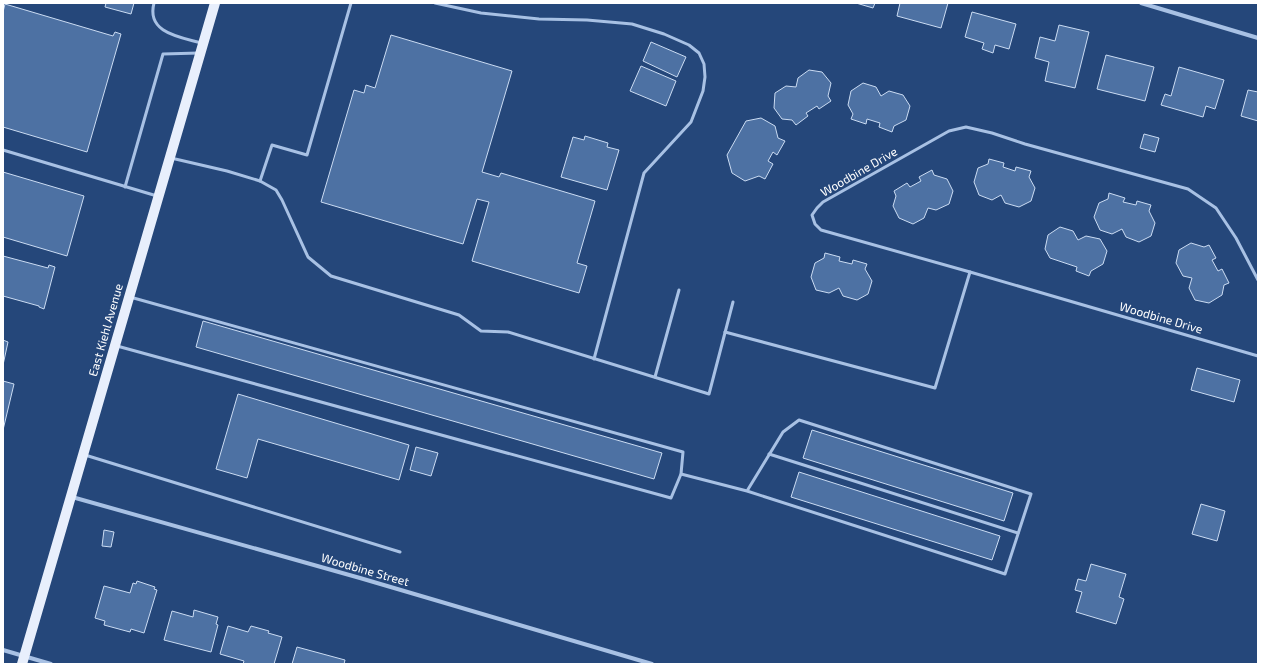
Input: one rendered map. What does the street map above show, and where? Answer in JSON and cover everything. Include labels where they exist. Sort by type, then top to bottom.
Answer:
[{"type":"main road","name":"East Kiehl Avenue","points":[[23,660],[215,3]]},
{"type":"street","points":[[1141,3],[1258,38]]},
{"type":"street","name":"Woodbine Street","points":[[71,496],[360,578],[652,664]]},
{"type":"street","points":[[3,650],[23,660],[51,664]]},
{"type":"lane","points":[[154,3],[152,11],[156,25],[168,34],[201,49]]},
{"type":"lane","points":[[260,181],[272,145],[307,155],[351,3]]},
{"type":"lane","points":[[435,3],[481,13],[539,19],[587,20],[632,24],[664,34],[689,46],[699,53],[704,64],[705,77],[703,91],[691,122],[644,173],[594,358]]},
{"type":"lane","points":[[125,187],[163,54],[201,49]]},
{"type":"lane","name":"Woodbine Drive","points":[[1258,280],[1236,238],[1216,208],[1188,189],[1025,144],[992,133],[966,127],[949,131],[823,202],[816,208],[812,215],[815,224],[821,230],[1258,356]]},
{"type":"lane","points":[[3,150],[158,196]]},
{"type":"lane","points":[[170,157],[260,181],[276,190],[308,257],[331,276],[459,316],[481,331],[508,332],[710,394],[733,302]]},
{"type":"lane","points":[[725,332],[936,388],[970,272]]},
{"type":"lane","points":[[655,377],[679,290]]},
{"type":"lane","points":[[115,346],[670,498],[681,474],[683,452],[129,297]]},
{"type":"lane","points":[[681,474],[747,491],[1005,574],[1031,494],[799,420],[783,432],[747,491]]},
{"type":"lane","points":[[769,454],[1018,533]]},
{"type":"lane","points":[[84,455],[400,552]]},
{"type":"building","points":[[106,3],[134,3],[131,14],[105,7]]},
{"type":"building","points":[[856,3],[875,3],[873,8]]},
{"type":"building","points":[[900,3],[948,3],[941,28],[897,16]]},
{"type":"building","points":[[5,4],[113,36],[115,32],[121,34],[87,152],[3,127],[3,12]]},
{"type":"building","points":[[972,12],[1016,24],[1009,49],[995,45],[993,53],[982,49],[984,43],[965,37]]},
{"type":"building","points":[[1059,25],[1089,32],[1075,88],[1045,81],[1049,62],[1035,58],[1040,37],[1055,41]]},
{"type":"building","points":[[391,35],[512,71],[482,172],[499,177],[501,173],[595,201],[577,263],[587,266],[579,293],[472,261],[489,202],[477,199],[463,244],[321,202],[354,90],[364,93],[366,85],[375,88]]},
{"type":"building","points":[[651,42],[686,57],[677,77],[643,61]]},
{"type":"building","points":[[1106,55],[1154,67],[1145,101],[1097,89]]},
{"type":"building","points":[[641,66],[676,81],[666,106],[630,91]]},
{"type":"building","points":[[1179,67],[1224,80],[1215,109],[1206,106],[1203,117],[1161,105],[1165,94],[1171,96]]},
{"type":"building","points":[[809,70],[822,72],[831,83],[828,96],[831,101],[819,109],[817,106],[806,113],[808,116],[796,125],[792,120],[782,119],[774,108],[775,93],[786,86],[796,87],[798,78]]},
{"type":"building","points":[[863,83],[876,87],[881,96],[889,91],[903,95],[910,106],[906,120],[894,126],[892,132],[879,127],[880,123],[867,119],[866,124],[851,119],[853,114],[848,105],[851,91]]},
{"type":"building","points":[[1248,90],[1258,92],[1258,121],[1241,116]]},
{"type":"building","points":[[761,118],[775,126],[778,138],[785,141],[777,155],[773,152],[768,161],[773,164],[765,179],[759,176],[745,181],[732,173],[727,155],[746,121]]},
{"type":"building","points":[[1144,134],[1159,138],[1155,152],[1140,148]]},
{"type":"building","points":[[585,136],[608,143],[607,147],[619,150],[607,190],[561,177],[573,137],[584,140]]},
{"type":"building","points":[[989,159],[1004,163],[1003,167],[1015,171],[1016,167],[1031,171],[1029,177],[1035,188],[1031,201],[1019,207],[1005,203],[1001,195],[992,200],[979,195],[974,182],[978,168],[988,164]]},
{"type":"building","points":[[932,170],[934,175],[947,179],[953,191],[949,204],[936,210],[928,208],[924,218],[913,224],[899,218],[893,206],[896,196],[894,191],[907,183],[910,187],[921,181],[919,177]]},
{"type":"building","points":[[3,172],[84,196],[67,256],[3,237]]},
{"type":"building","points":[[1109,193],[1125,198],[1123,202],[1136,205],[1137,201],[1151,205],[1149,211],[1155,223],[1151,236],[1139,242],[1126,237],[1122,229],[1112,234],[1100,230],[1094,217],[1099,203],[1108,199]]},
{"type":"building","points":[[1060,227],[1073,231],[1078,240],[1086,236],[1100,239],[1107,251],[1103,264],[1091,271],[1089,276],[1076,271],[1077,267],[1050,258],[1045,249],[1048,235]]},
{"type":"building","points":[[1191,243],[1204,247],[1209,245],[1216,258],[1212,260],[1218,271],[1222,269],[1229,283],[1224,285],[1222,295],[1209,303],[1195,300],[1189,288],[1192,278],[1183,276],[1176,263],[1179,250]]},
{"type":"building","points":[[825,253],[840,257],[839,261],[852,264],[853,260],[867,264],[865,269],[872,281],[868,294],[857,300],[843,296],[839,288],[829,293],[816,290],[811,277],[815,263],[824,258]]},
{"type":"building","points":[[3,256],[48,268],[49,265],[55,267],[44,309],[39,306],[3,296]]},
{"type":"building","points":[[203,321],[662,453],[654,479],[196,347]]},
{"type":"building","points":[[3,340],[8,342],[3,365]]},
{"type":"building","points":[[1197,368],[1240,380],[1234,402],[1191,390]]},
{"type":"building","points":[[3,381],[14,384],[3,430]]},
{"type":"building","points":[[238,394],[409,445],[399,480],[258,439],[247,478],[216,469]]},
{"type":"building","points":[[812,430],[1013,493],[1004,521],[803,458]]},
{"type":"building","points":[[416,447],[438,453],[431,476],[410,470]]},
{"type":"building","points":[[799,472],[1000,536],[992,560],[791,497]]},
{"type":"building","points":[[1201,504],[1225,511],[1217,541],[1192,534]]},
{"type":"building","points":[[104,530],[114,532],[111,547],[102,546]]},
{"type":"building","points":[[1091,564],[1126,574],[1119,597],[1124,599],[1116,624],[1076,612],[1082,592],[1075,590],[1078,579],[1086,581]]},
{"type":"building","points":[[137,581],[155,587],[154,589],[157,590],[144,633],[131,629],[130,632],[104,625],[105,621],[95,618],[104,586],[130,593],[133,583],[136,584]]},
{"type":"building","points":[[194,610],[218,617],[216,624],[218,625],[211,652],[164,640],[172,611],[193,617]]},
{"type":"building","points":[[228,626],[248,632],[251,626],[269,631],[268,633],[282,637],[274,664],[243,664],[244,661],[220,654]]},
{"type":"building","points":[[297,647],[345,660],[344,664],[292,664]]}]
